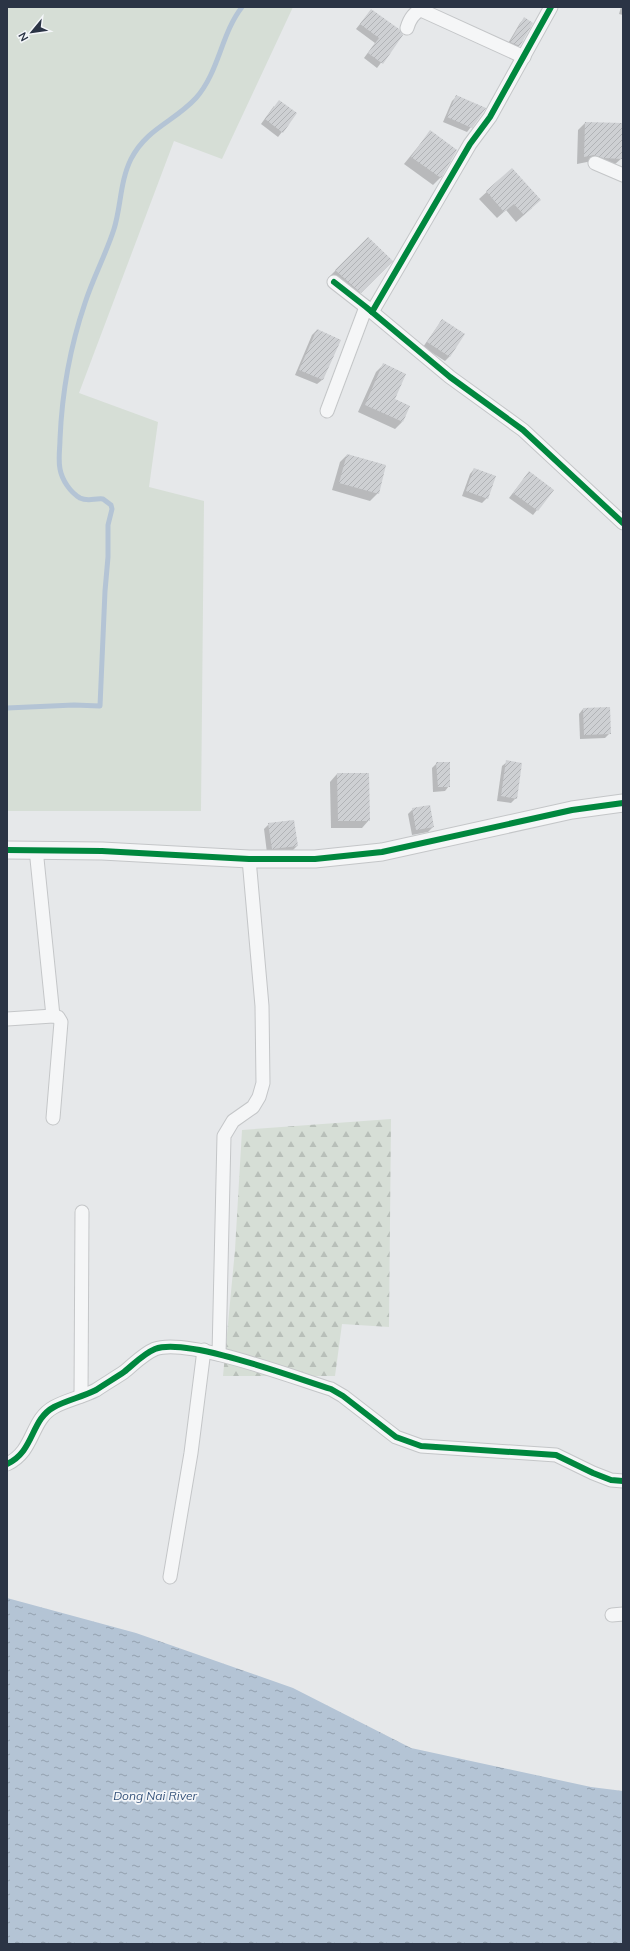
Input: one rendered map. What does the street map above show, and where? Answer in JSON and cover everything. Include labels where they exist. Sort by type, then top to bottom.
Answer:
[{"type":"street","points":[[327,411],[369,309],[470,144],[490,117],[551,7]]},
{"type":"street","points":[[407,28],[410,19],[421,10],[524,57]]},
{"type":"street","points":[[595,163],[623,174]]},
{"type":"street","points":[[334,282],[369,309],[450,377],[524,430],[623,523]]},
{"type":"street","points":[[7,850],[36,849],[102,851],[249,859],[315,859],[382,852],[572,810],[623,803]]},
{"type":"street","points":[[36,849],[53,1016]]},
{"type":"street","points":[[219,1354],[224,1136],[233,1122],[253,1107],[260,1097],[263,1083],[262,1006],[249,859]]},
{"type":"street","points":[[7,1019],[53,1016],[58,1017],[61,1022],[53,1118]]},
{"type":"street","points":[[81,1396],[82,1212]]},
{"type":"street","points":[[7,1464],[18,1458],[24,1451],[42,1417],[53,1407],[95,1390],[123,1372],[144,1355],[156,1349],[168,1346],[204,1350],[331,1389],[343,1396],[396,1437],[422,1446],[556,1455],[592,1473],[611,1480],[623,1481]]},
{"type":"street","points":[[170,1577],[191,1454],[204,1350]]},
{"type":"green space","points":[[7,7],[293,7],[222,159],[174,141],[79,393],[158,422],[149,487],[204,501],[201,811],[7,811]]},
{"type":"green space","points":[[391,1119],[389,1327],[342,1324],[335,1376],[223,1376],[235,1250],[242,1130]]},
{"type":"water","name":"Dong Nai River","points":[[7,1598],[136,1633],[293,1688],[411,1748],[591,1787],[623,1791],[623,1944],[7,1944]]},
{"type":"building","points":[[371,9],[399,29],[403,35],[383,64],[368,53],[379,38],[360,24]]},
{"type":"building","points":[[524,17],[533,23],[520,46],[510,42]]},
{"type":"building","points":[[456,95],[486,108],[472,128],[447,117]]},
{"type":"building","points":[[279,100],[297,113],[283,133],[265,119]]},
{"type":"building","points":[[585,122],[623,123],[623,159],[603,158],[594,155],[584,157]]},
{"type":"building","points":[[430,130],[457,150],[441,178],[411,157]]},
{"type":"building","points":[[512,168],[541,200],[524,215],[514,204],[504,212],[486,191]]},
{"type":"building","points":[[368,237],[393,261],[361,293],[335,270]]},
{"type":"building","points":[[442,319],[465,334],[450,357],[427,342]]},
{"type":"building","points":[[317,329],[341,340],[323,380],[299,370]]},
{"type":"building","points":[[383,363],[406,374],[395,399],[410,406],[403,422],[365,405]]},
{"type":"building","points":[[347,454],[386,465],[379,494],[339,483]]},
{"type":"building","points":[[474,468],[496,476],[488,499],[466,491]]},
{"type":"building","points":[[529,471],[554,490],[538,511],[513,493]]},
{"type":"building","points":[[610,707],[611,734],[584,735],[583,708]]},
{"type":"building","points":[[506,760],[522,763],[517,799],[501,796]]},
{"type":"building","points":[[436,762],[450,762],[450,787],[438,787]]},
{"type":"building","points":[[337,773],[369,773],[370,821],[338,821]]},
{"type":"building","points":[[430,805],[434,827],[416,830],[412,808]]},
{"type":"building","points":[[294,820],[298,846],[272,849],[268,823]]},
{"type":"waterway","points":[[7,708],[74,705],[100,706],[108,557],[108,525],[112,509],[111,505],[103,499],[86,500],[80,498],[67,485],[61,473],[59,465],[61,421],[71,353],[88,294],[114,229],[127,167],[137,148],[153,132],[188,106],[204,88],[210,77],[229,29],[242,7]]},
{"type":"cycle path","points":[[372,312],[470,144],[490,117],[551,7]]},
{"type":"cycle path","points":[[334,282],[450,377],[523,430],[623,523]]},
{"type":"cycle path","points":[[7,850],[102,851],[249,859],[315,859],[382,852],[572,810],[623,803]]},
{"type":"cycle path","points":[[7,1464],[23,1451],[40,1420],[54,1407],[96,1390],[124,1372],[151,1351],[170,1347],[215,1353],[242,1360],[331,1389],[343,1396],[396,1437],[421,1446],[556,1455],[611,1480],[623,1481]]}]
